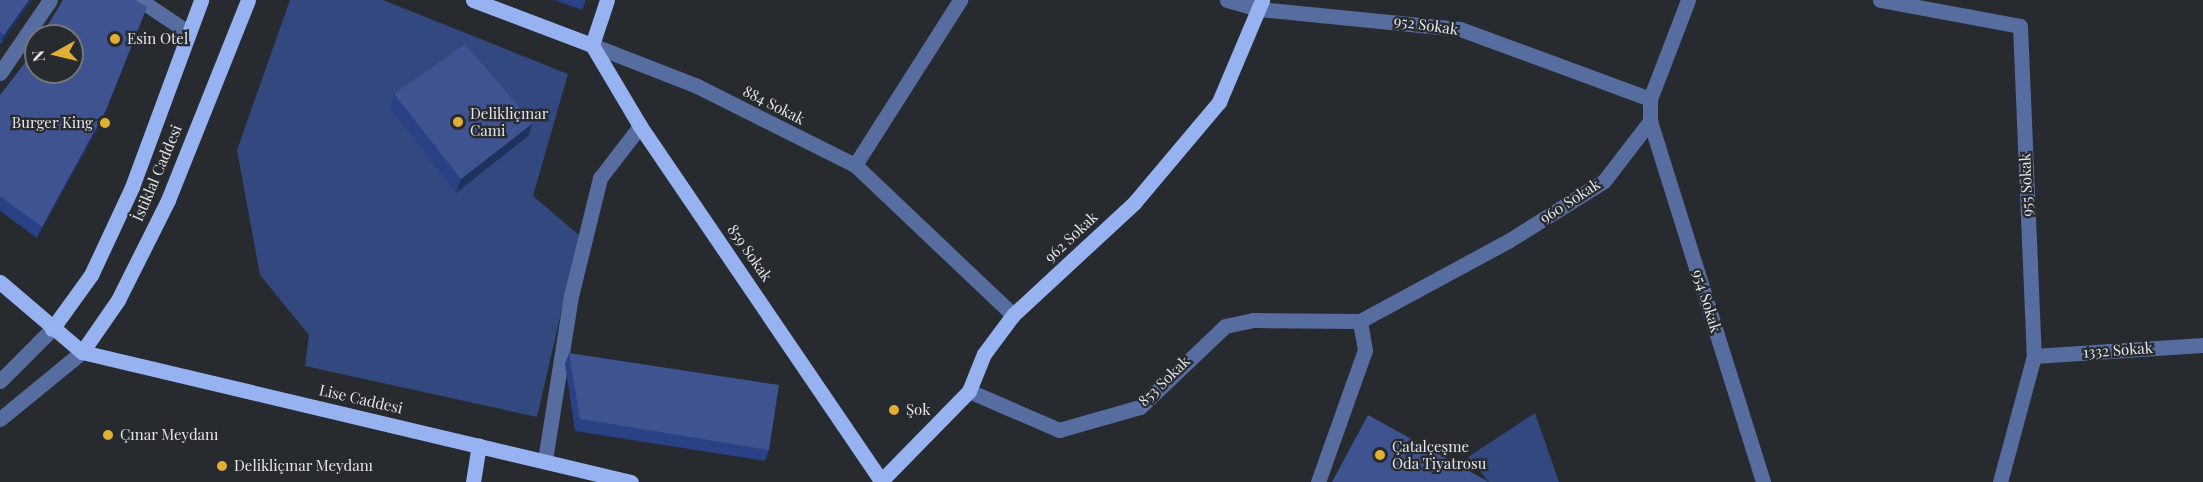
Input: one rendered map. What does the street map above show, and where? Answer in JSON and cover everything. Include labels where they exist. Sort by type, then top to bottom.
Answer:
[{"type":"main road","name":"İstiklal Caddesi","points":[[52,329],[91,275],[132,188],[201,0]]},
{"type":"main road","name":"İstiklal Caddesi","points":[[82,352],[118,300],[168,200],[248,0]]},
{"type":"main road","name":"884 Sokak","points":[[473,0],[592,45]]},
{"type":"main road","points":[[592,45],[607,0]]},
{"type":"main road","name":"962 Sokak","points":[[880,481],[969,391],[984,354],[1013,315],[1134,203],[1219,102],[1261,5]]},
{"type":"main road","name":"859 Sokak","points":[[592,45],[640,126],[880,481]]},
{"type":"main road","points":[[0,282],[52,329],[82,352]]},
{"type":"main road","name":"Lise Caddesi","points":[[82,352],[631,482]]},
{"type":"main road","points":[[473,482],[479,445]]},
{"type":"street","points":[[0,73],[50,0]]},
{"type":"street","points":[[140,0],[188,32]]},
{"type":"street","points":[[855,165],[960,0]]},
{"type":"street","name":"952 Sokak","points":[[1227,0],[1460,28],[1650,99]]},
{"type":"street","points":[[1650,120],[1650,99],[1688,0]]},
{"type":"street","name":"955 Sokak","points":[[1880,0],[2020,26],[2034,356],[2000,482]]},
{"type":"street","name":"884 Sokak","points":[[592,45],[698,86],[855,165],[1013,315]]},
{"type":"street","name":"960 Sokak","points":[[1360,321],[1508,241],[1604,181],[1650,120]]},
{"type":"street","name":"954 Sokak","points":[[1650,120],[1763,482]]},
{"type":"street","points":[[544,460],[571,296],[600,178],[640,126]]},
{"type":"street","name":"853 Sokak","points":[[969,391],[1059,430],[1140,407],[1225,326],[1253,320],[1360,321]]},
{"type":"street","points":[[1318,482],[1365,350],[1360,321]]},
{"type":"street","points":[[0,381],[52,329]]},
{"type":"street","name":"1332 Sokak","points":[[2034,356],[2203,345]]},
{"type":"street","points":[[0,419],[82,352]]},
{"type":"shaded area","points":[[290,0],[383,0],[568,74],[533,196],[579,235],[537,417],[305,366],[309,335],[260,275],[237,150]]},
{"type":"shaded area","points":[[1535,413],[1559,482],[1489,482],[1468,457]]},
{"type":"building","points":[[0,0],[29,0],[4,35],[0,32]]},
{"type":"building","points":[[63,0],[135,0],[147,7],[106,110],[42,227],[0,196],[0,95],[24,64],[24,84],[84,84],[84,24],[48,24]]},
{"type":"building","name":"Delikliçınar Cami","points":[[465,44],[533,123],[461,179],[394,94]]},
{"type":"building","points":[[569,353],[779,385],[769,450],[580,419]]},
{"type":"building","name":"Çatalçeşme Oda Tiyatrosu","points":[[1368,415],[1489,482],[1332,482]]},
{"type":"place","name":"Esin Otel","points":[[115,39]]},
{"type":"place","name":"Delikliçınar Cami","points":[[458,122]]},
{"type":"place","name":"Burger King","points":[[105,123]]},
{"type":"place","name":"Şok","points":[[894,410]]},
{"type":"place","name":"Çınar Meydanı","points":[[108,435]]},
{"type":"place","name":"Çatalçeşme Oda Tiyatrosu","points":[[1380,455]]},
{"type":"place","name":"Delikliçınar Meydanı","points":[[222,466]]}]
